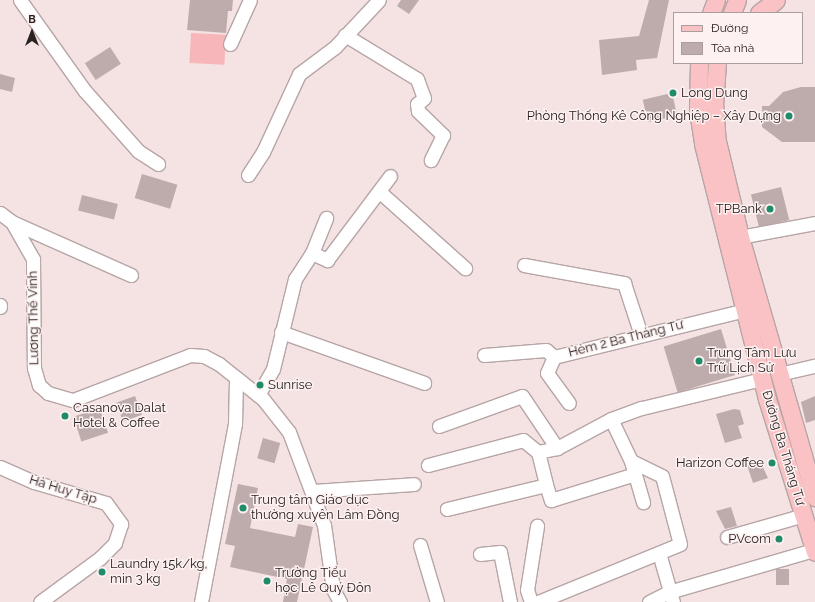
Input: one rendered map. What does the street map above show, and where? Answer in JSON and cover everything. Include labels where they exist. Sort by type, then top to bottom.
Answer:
[{"type":"main road","points":[[732,12],[737,0]]},
{"type":"main road","points":[[761,12],[776,0]]},
{"type":"main road","name":"Đường Ba Tháng Tư","points":[[699,64],[700,128],[767,398],[815,551]]},
{"type":"main road","name":"Đường Ba Tháng Tư","points":[[717,64],[714,102],[716,135],[740,237],[784,394],[815,497]]},
{"type":"main road","points":[[767,398],[784,394]]},
{"type":"street","points":[[20,0],[85,91],[138,151],[158,164]]},
{"type":"street","points":[[230,44],[250,0]]},
{"type":"street","points":[[248,175],[263,152],[299,74],[346,36],[379,0]]},
{"type":"street","points":[[346,36],[417,79],[424,98],[417,104],[418,111],[444,135],[431,160]]},
{"type":"street","points":[[312,253],[326,260],[381,193],[390,176]]},
{"type":"street","points":[[381,193],[465,268]]},
{"type":"street","name":"Lương Thế Vinh","points":[[0,213],[12,222],[33,259],[34,368],[40,385],[48,393],[60,399],[86,398],[190,355],[204,356],[236,380],[258,394],[289,432],[319,510],[327,536],[332,590],[340,602]]},
{"type":"street","points":[[258,394],[273,369],[295,278],[312,253],[326,218]]},
{"type":"street","points":[[12,222],[131,275]]},
{"type":"street","points":[[740,237],[815,223]]},
{"type":"street","points":[[524,265],[624,283],[641,335]]},
{"type":"street","name":"Hẻm 2 Ba Tháng Tư","points":[[484,355],[546,350],[554,357],[745,310]]},
{"type":"street","points":[[281,332],[424,383]]},
{"type":"street","points":[[554,357],[547,372],[569,403]]},
{"type":"street","points":[[779,374],[815,366]]},
{"type":"street","points":[[538,452],[556,448],[591,432],[611,419],[682,396],[712,394],[762,379]]},
{"type":"street","points":[[201,602],[235,424],[236,380]]},
{"type":"street","points":[[439,426],[522,396],[556,448]]},
{"type":"street","points":[[611,419],[631,461],[643,502]]},
{"type":"street","points":[[428,465],[523,440],[538,452],[551,500],[635,474]]},
{"type":"street","points":[[538,602],[680,544],[662,476],[631,461]]},
{"type":"street","name":"Hà Huy Tập","points":[[0,467],[34,482],[106,503],[121,524],[115,543],[100,558],[40,602]]},
{"type":"street","points":[[312,491],[414,484]]},
{"type":"street","points":[[447,509],[546,485]]},
{"type":"street","points":[[727,537],[804,515]]},
{"type":"street","points":[[531,602],[527,590],[537,526]]},
{"type":"street","points":[[420,545],[437,602]]},
{"type":"street","points":[[649,602],[671,597],[815,551]]},
{"type":"street","points":[[480,554],[500,552],[510,602]]},
{"type":"street","points":[[660,553],[671,597]]},
{"type":"shaded area","points":[[191,33],[226,35],[224,65],[189,63]]},
{"type":"building","points":[[190,0],[233,0],[232,11],[228,11],[226,33],[187,30]]},
{"type":"building","points":[[401,0],[419,0],[409,14],[397,6]]},
{"type":"building","points":[[649,0],[669,0],[657,58],[636,60],[637,70],[602,75],[599,40],[639,36]]},
{"type":"building","points":[[110,47],[121,64],[96,80],[85,63]]},
{"type":"building","points":[[0,74],[15,78],[12,92],[0,89]]},
{"type":"building","name":"Phòng Thống Kê Công Nghiệp – Xây Dựng","points":[[801,87],[815,87],[815,142],[782,142],[762,127],[762,106],[769,106],[783,92]]},
{"type":"building","points":[[672,93],[677,115],[648,122],[643,100]]},
{"type":"building","points":[[142,174],[177,185],[170,209],[135,198]]},
{"type":"building","name":"TPBank","points":[[781,187],[789,220],[759,227],[751,194]]},
{"type":"building","points":[[82,195],[118,204],[114,219],[78,211]]},
{"type":"building","name":"Trung Tâm Lưu Trữ Lịch Sử","points":[[721,329],[735,375],[678,392],[664,347]]},
{"type":"building","points":[[135,396],[142,415],[123,422],[116,403]]},
{"type":"building","points":[[815,396],[815,420],[806,423],[801,402]]},
{"type":"building","points":[[100,408],[108,433],[81,441],[73,417]]},
{"type":"building","points":[[734,409],[740,410],[744,424],[738,426],[742,438],[725,443],[716,414]]},
{"type":"building","points":[[263,438],[280,443],[275,463],[257,458]]},
{"type":"building","points":[[760,461],[768,478],[753,483],[747,465]]},
{"type":"building","points":[[238,484],[258,488],[250,528],[295,537],[298,524],[313,527],[297,602],[283,602],[287,579],[230,567],[235,546],[225,544]]},
{"type":"building","points":[[731,507],[737,526],[725,529],[716,511]]},
{"type":"building","points":[[776,569],[789,569],[789,585],[776,585]]},
{"type":"place","name":"Long Dung","points":[[673,93]]},
{"type":"place","name":"Phòng Thống Kê Công Nghiệp – Xây Dựng","points":[[789,116]]},
{"type":"place","name":"TPBank","points":[[770,209]]},
{"type":"place","name":"Trung Tâm Lưu Trữ Lịch Sử","points":[[699,361]]},
{"type":"place","name":"Sunrise","points":[[260,385]]},
{"type":"place","name":"Casanova Dalat Hotel & Coffee","points":[[65,416]]},
{"type":"place","name":"Harizon Coffee","points":[[772,463]]},
{"type":"place","name":"Trung tâm Giáo dục thường xuyên Lâm Đồng","points":[[243,508]]},
{"type":"place","name":"PVcom","points":[[779,539]]},
{"type":"place","name":"Laundry 15k/kg, min 3 kg","points":[[102,572]]},
{"type":"place","name":"Trường Tiểu học Lê Quý Đôn","points":[[267,581]]}]
